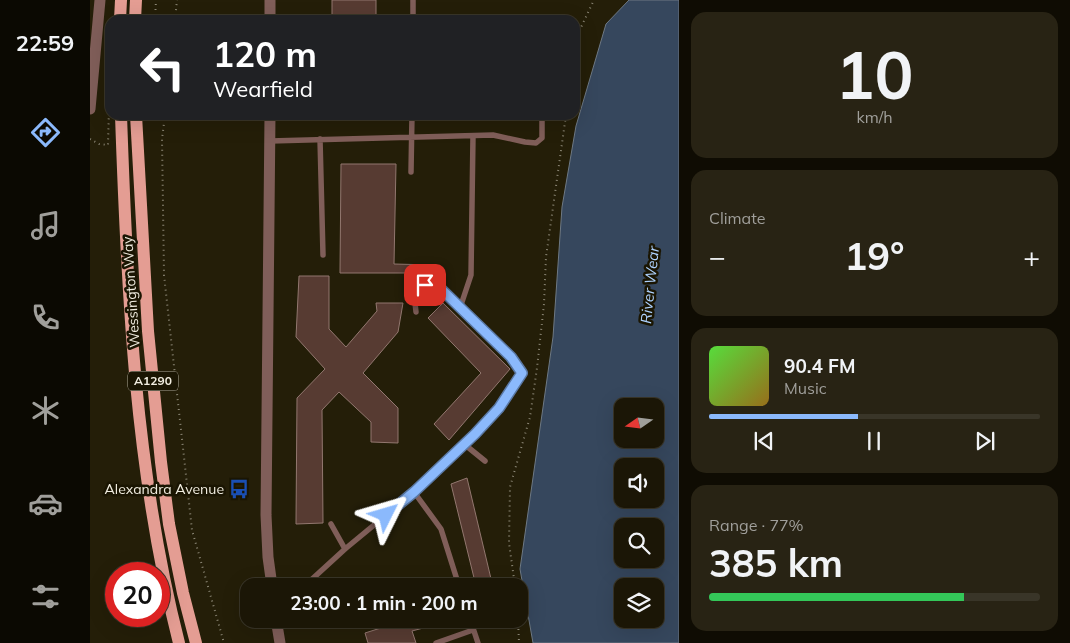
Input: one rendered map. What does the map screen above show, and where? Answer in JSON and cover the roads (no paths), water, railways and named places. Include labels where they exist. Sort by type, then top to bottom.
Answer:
[{"type":"main road","points":[[120,15],[121,0]]},
{"type":"main road","points":[[136,0],[136,15]]},
{"type":"main road","name":"Wessington Way","points":[[121,120],[132,326],[144,465],[168,597],[180,643]]},
{"type":"main road","name":"Wessington Way","points":[[136,120],[148,331],[160,462],[169,524],[183,593],[196,643]]},
{"type":"street","points":[[90,108],[93,37],[100,0]]},
{"type":"street","points":[[270,0],[270,15]]},
{"type":"street","points":[[270,120],[266,515],[271,578]]},
{"type":"street","points":[[278,628],[280,643]]},
{"type":"lane","points":[[413,0],[413,15]]},
{"type":"lane","points":[[411,172],[412,120]]},
{"type":"lane","points":[[270,141],[493,134],[536,143],[542,138],[542,120]]},
{"type":"lane","points":[[460,308],[471,275],[473,136]]},
{"type":"lane","points":[[320,140],[323,255]]},
{"type":"lane","points":[[313,578],[414,492],[464,444],[499,408],[522,373],[511,357],[437,285],[413,285],[416,312]]},
{"type":"lane","points":[[464,444],[485,461]]},
{"type":"lane","points":[[414,492],[441,529],[456,578]]},
{"type":"lane","points":[[331,524],[345,549]]},
{"type":"lane","points":[[436,643],[473,630],[478,643]]},
{"type":"water","name":"River Wear","points":[[629,0],[679,0],[679,643],[533,643],[528,615],[528,578],[522,578],[520,569],[553,337],[562,207],[576,126],[578,120],[580,120],[580,112],[606,24]]},
{"type":"place","name":"Alexandra Avenue","points":[[239,489]]}]
